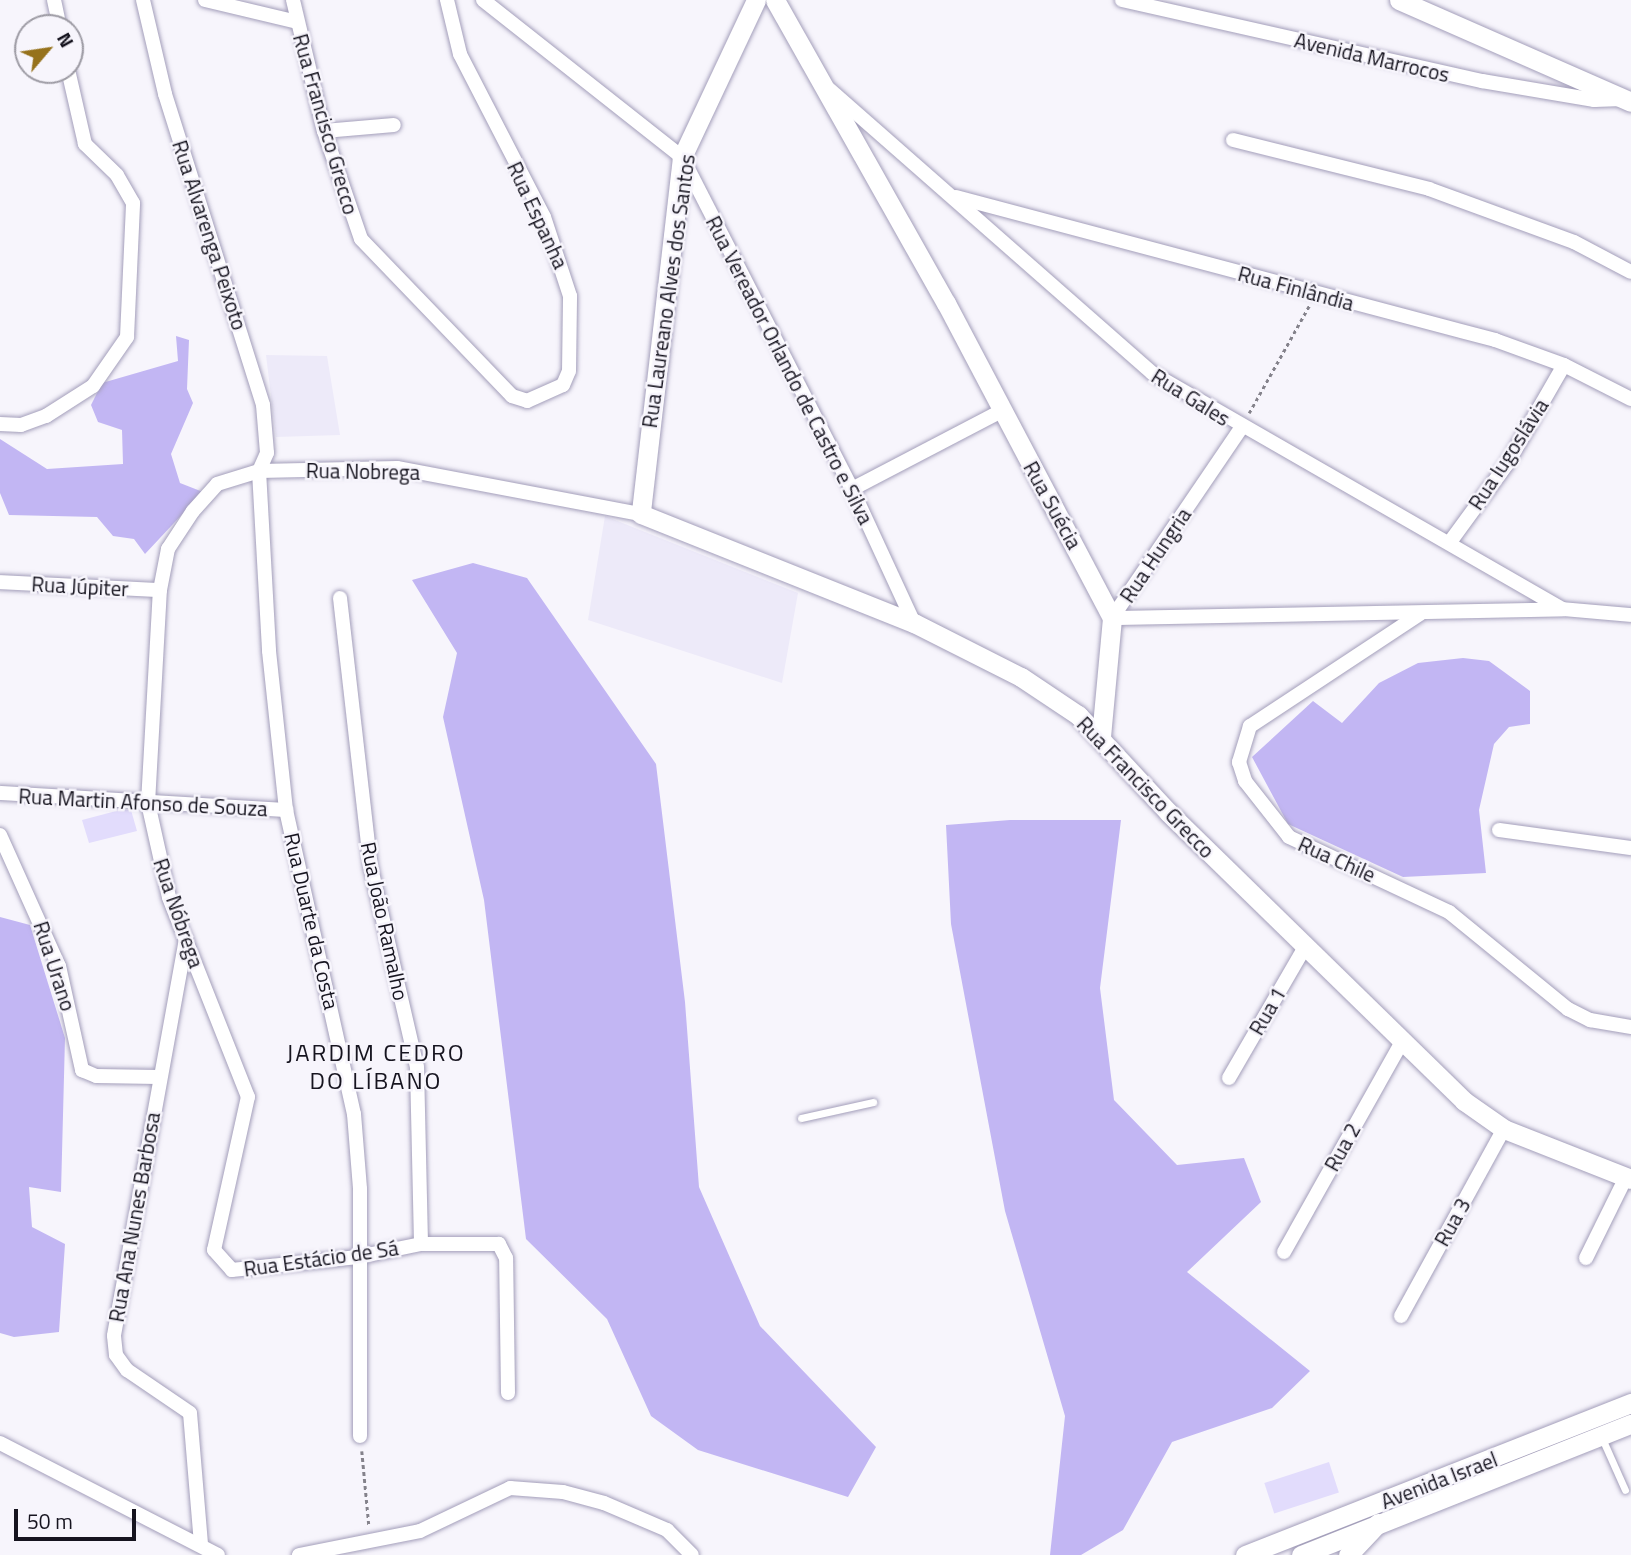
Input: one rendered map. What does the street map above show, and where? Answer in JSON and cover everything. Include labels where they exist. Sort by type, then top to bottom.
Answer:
[{"type":"street","name":"Rua Alvarenga Peixoto","points":[[143,0],[165,94],[263,405],[267,453],[260,471]]},
{"type":"street","points":[[205,0],[297,22]]},
{"type":"street","name":"Rua Francisco Grecco","points":[[293,0],[324,131],[354,225],[368,250],[512,396]]},
{"type":"street","name":"Rua Espanha","points":[[447,0],[460,54],[544,217],[570,296],[569,371],[563,385],[527,401],[512,396]]},
{"type":"street","name":"Rua Vereador Orlando de Castro e Silva","points":[[483,0],[682,157],[852,489],[914,623]]},
{"type":"street","name":"Rua Laureano Alves dos Santos","points":[[641,514],[682,157],[756,0]]},
{"type":"street","name":"Rua Suécia","points":[[775,0],[1112,618]]},
{"type":"street","name":"Avenida Marrocos","points":[[1122,0],[1482,82],[1594,100],[1628,101]]},
{"type":"street","points":[[1398,0],[1628,101]]},
{"type":"street","name":"Rua Gales","points":[[814,75],[954,196],[1118,348],[1241,428],[1450,542],[1562,609],[1631,615]]},
{"type":"street","points":[[0,424],[21,425],[46,416],[93,386],[127,337],[133,203],[117,174],[85,144],[71,84]]},
{"type":"street","points":[[324,131],[394,125]]},
{"type":"street","points":[[1233,139],[1429,189],[1574,242],[1631,272]]},
{"type":"street","name":"Rua Finlândia","points":[[954,196],[1495,340],[1564,365],[1631,398]]},
{"type":"street","name":"Rua Iugoslávia","points":[[1450,542],[1507,464],[1564,365]]},
{"type":"street","points":[[852,489],[1001,411]]},
{"type":"street","name":"Rua Hungria","points":[[1101,736],[1112,618],[1241,428]]},
{"type":"street","name":"Rua Nobrega","points":[[260,471],[385,468],[467,480]]},
{"type":"street","name":"Rua Nóbrega","points":[[222,1263],[214,1250],[216,1235],[248,1097],[160,866],[148,803],[160,590],[168,549],[193,511],[217,484],[260,471]]},
{"type":"street","name":"Rua Duarte da Costa","points":[[260,471],[268,651],[286,810],[350,1089],[360,1189],[360,1436]]},
{"type":"street","name":"Rua Francisco Grecco","points":[[467,480],[641,514],[914,623],[1021,677],[1101,736],[1168,812],[1464,1101],[1504,1129],[1628,1178]]},
{"type":"street","name":"Rua Júpiter","points":[[0,582],[160,590]]},
{"type":"street","name":"Rua João Ramalho","points":[[340,598],[371,868],[417,1067],[421,1244]]},
{"type":"street","points":[[1112,618],[1420,614],[1562,609]]},
{"type":"street","name":"Rua Chile","points":[[1420,614],[1250,726],[1239,762],[1245,781],[1289,837],[1449,912],[1568,1009],[1590,1020],[1631,1027]]},
{"type":"street","name":"Rua Martin Afonso de Souza","points":[[0,793],[286,810]]},
{"type":"street","points":[[1499,830],[1631,848]]},
{"type":"street","name":"Rua Urano","points":[[0,835],[59,966],[82,1070],[96,1076],[158,1077]]},
{"type":"street","name":"Rua Ana Nunes Barbosa","points":[[186,939],[158,1077],[114,1336],[116,1355],[127,1370],[191,1413],[201,1543]]},
{"type":"street","name":"Rua 1","points":[[1229,1078],[1306,945]]},
{"type":"street","name":"Rua 2","points":[[1284,1252],[1402,1042]]},
{"type":"street","name":"Rua 3","points":[[1401,1316],[1504,1129]]},
{"type":"street","points":[[1586,1258],[1628,1178]]},
{"type":"street","name":"Rua Estácio de Sá","points":[[222,1263],[246,1269],[358,1257],[421,1244],[492,1241],[504,1250],[508,1393]]},
{"type":"street","name":"Avenida Israel","points":[[1245,1555],[1266,1550],[1631,1403]]},
{"type":"street","name":"Avenida Israel","points":[[1301,1555],[1344,1549],[1380,1522],[1631,1424]]},
{"type":"street","points":[[0,1443],[201,1543],[218,1555]]},
{"type":"street","points":[[299,1555],[439,1524],[510,1488],[562,1492],[604,1503],[667,1530],[692,1555]]},
{"type":"street","points":[[1316,1528],[1344,1549]]},
{"type":"lane","points":[[801,1118],[873,1102]]},
{"type":"lane","points":[[1601,1436],[1625,1490]]},
{"type":"path","points":[[1241,428],[1315,294]]},
{"type":"path","points":[[360,1436],[371,1538]]},
{"type":"shaded area","points":[[176,336],[189,340],[187,389],[193,403],[171,454],[180,483],[203,492],[145,554],[134,539],[113,536],[97,517],[9,515],[0,493],[0,439],[47,469],[123,464],[122,430],[98,422],[91,405],[102,383],[178,361]]},
{"type":"shaded area","points":[[266,355],[327,356],[340,435],[276,437]]},
{"type":"shaded area","points":[[605,516],[798,593],[782,683],[588,620]]},
{"type":"shaded area","points":[[473,563],[527,578],[656,764],[685,1002],[699,1187],[760,1326],[876,1447],[848,1497],[698,1450],[651,1416],[607,1319],[526,1239],[484,900],[443,717],[457,653],[412,580]]},
{"type":"shaded area","points":[[1463,658],[1489,661],[1530,691],[1530,724],[1509,727],[1494,744],[1479,810],[1486,873],[1403,877],[1288,824],[1252,757],[1313,701],[1342,723],[1379,683],[1418,663]]},
{"type":"shaded area","points":[[1010,820],[1121,820],[1100,988],[1114,1100],[1177,1165],[1244,1158],[1261,1202],[1187,1272],[1310,1371],[1272,1408],[1172,1442],[1123,1530],[1081,1555],[1050,1555],[1065,1416],[1005,1211],[951,924],[946,825]]},
{"type":"shaded area","points":[[0,917],[30,925],[65,1038],[61,1192],[29,1187],[32,1227],[65,1244],[59,1332],[14,1337],[0,1333]]},
{"type":"building","points":[[120,810],[131,810],[137,831],[89,843],[82,820]]},
{"type":"building","points":[[1329,1462],[1339,1492],[1274,1513],[1264,1483]]},
{"type":"district","name":"JARDIM CEDRO DO LÍBANO","points":[[376,1067]]}]
